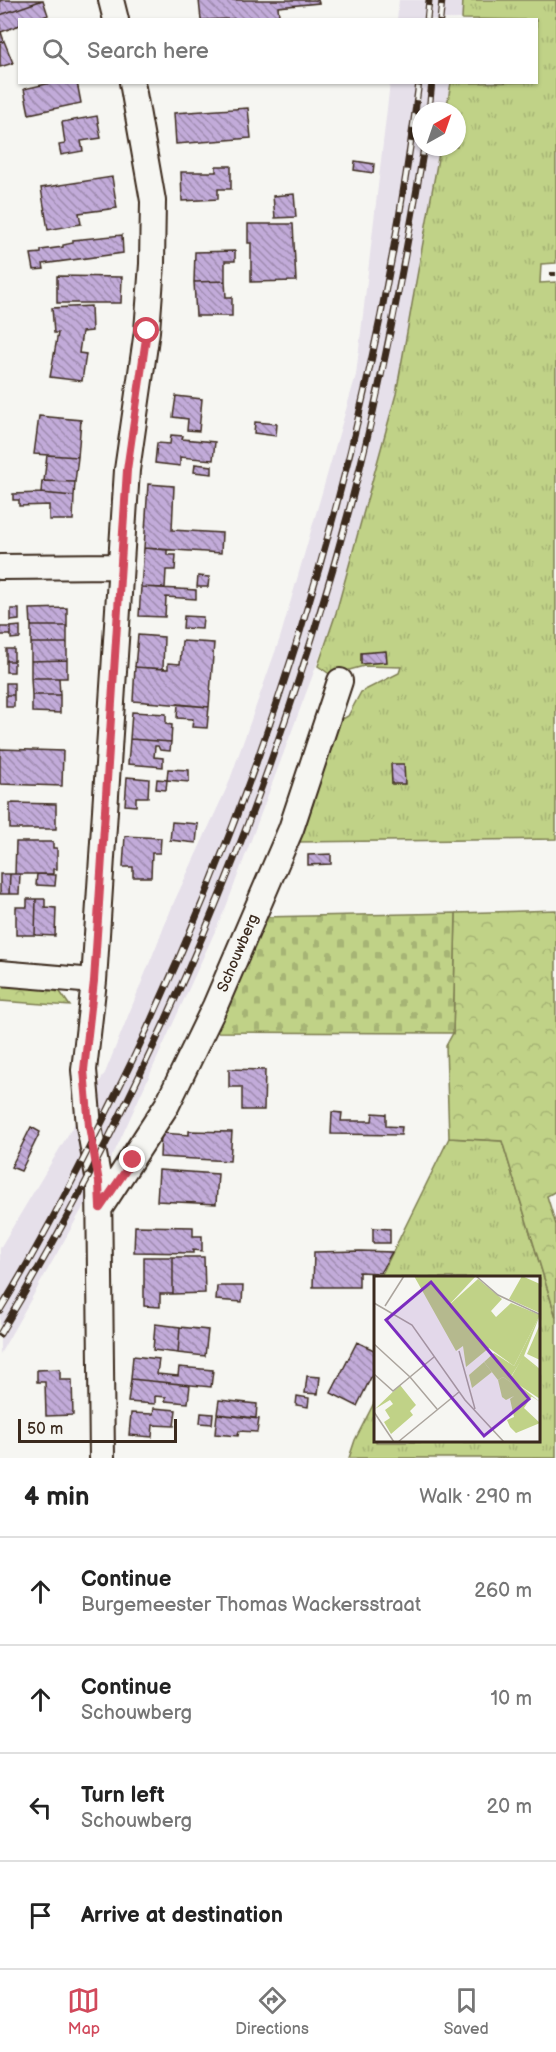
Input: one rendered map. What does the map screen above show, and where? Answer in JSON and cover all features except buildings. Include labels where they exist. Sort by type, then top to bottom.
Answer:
[{"type":"street","points":[[111,0],[116,18]]},
{"type":"street","points":[[102,1458],[100,1208],[84,1070],[94,981],[127,470],[147,331],[152,264],[153,201],[132,84]]},
{"type":"street","points":[[0,567],[119,566]]},
{"type":"street","name":"Schouwberg","points":[[100,1208],[167,1105],[215,1006],[291,829],[340,681]]},
{"type":"street","points":[[0,973],[94,981]]},
{"type":"path","points":[[550,274],[556,274]]},
{"type":"shaded area","points":[[399,0],[463,0],[462,18],[397,18]]},
{"type":"shaded area","points":[[390,84],[451,84],[448,102],[412,102],[412,156],[438,156],[396,394],[336,613],[226,907],[116,1149],[0,1354],[0,1248],[105,1073],[174,902],[228,785],[280,638],[356,375]]},
{"type":"green space","points":[[463,0],[556,0],[556,263],[541,264],[540,283],[556,282],[556,839],[296,842],[336,723],[348,716],[361,692],[399,673],[401,667],[364,666],[331,675],[318,666],[336,613],[396,394],[438,156],[466,156],[466,102],[448,102],[451,84],[538,84],[538,18],[462,18]]},
{"type":"green space","points":[[556,910],[556,1191],[547,1196],[556,1225],[556,1317],[502,1141],[449,1138],[446,1046],[453,1033],[456,913]]},
{"type":"green space","points":[[456,913],[453,1033],[210,1032],[261,917]]},
{"type":"green space","points":[[0,984],[58,989],[70,1006],[0,1001]]},
{"type":"green space","points":[[449,1138],[502,1141],[556,1317],[556,1458],[349,1458],[355,1440],[374,1403],[374,1443],[541,1443],[541,1276],[381,1276]]},
{"type":"railway","points":[[427,18],[429,0]]},
{"type":"railway","points":[[440,18],[442,0]]},
{"type":"railway","points":[[0,1310],[85,1156],[132,1061],[185,944],[233,825],[276,705],[314,583],[348,460],[377,335],[400,209],[419,84]]},
{"type":"railway","points":[[430,102],[432,84]]},
{"type":"railway","points":[[0,1334],[56,1236],[159,1034],[205,931],[247,826],[320,612],[351,503],[392,326],[422,156]]},
{"type":"route","points":[[133,1160],[100,1208],[99,1182],[89,1126],[84,1070],[94,981],[127,470],[147,331]]}]
